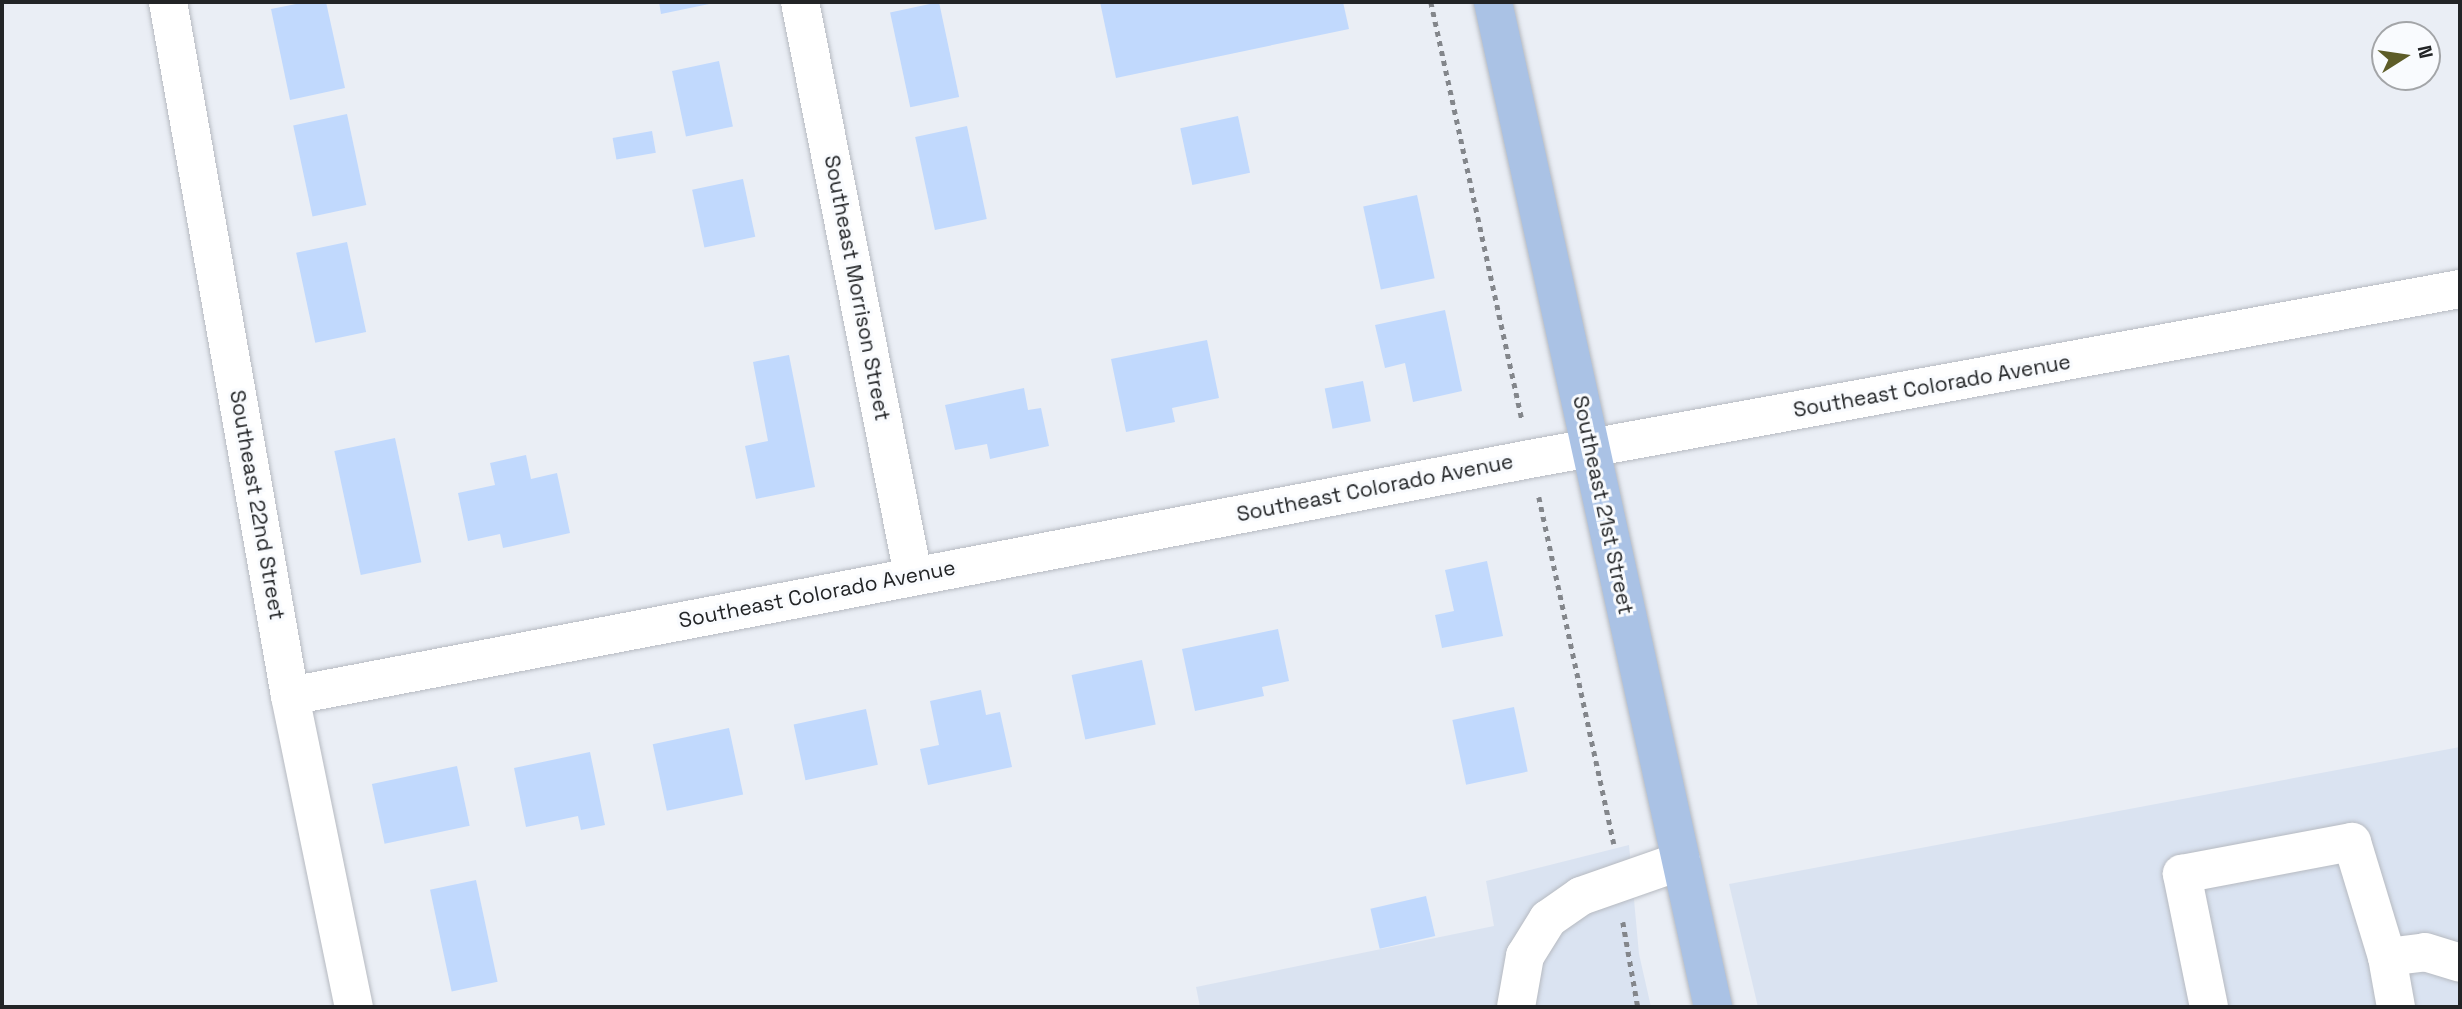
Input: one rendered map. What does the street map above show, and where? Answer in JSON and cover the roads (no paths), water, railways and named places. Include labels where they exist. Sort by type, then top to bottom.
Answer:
[{"type":"main road","name":"Southeast 21st Street","points":[[1493,2],[1713,1007]]},
{"type":"street","name":"Southeast 22nd Street","points":[[168,2],[290,696],[354,1007]]},
{"type":"street","name":"Southeast Morrison Street","points":[[800,2],[913,575]]},
{"type":"street","name":"Southeast Colorado Avenue","points":[[290,696],[1530,459],[2460,289]]},
{"type":"street","points":[[2209,1007],[2182,874],[2352,842],[2387,957],[2396,1007]]},
{"type":"street","points":[[1516,1007],[1525,956],[1549,919],[1581,896],[1681,861]]},
{"type":"street","points":[[2387,957],[2425,952],[2460,963]]}]
